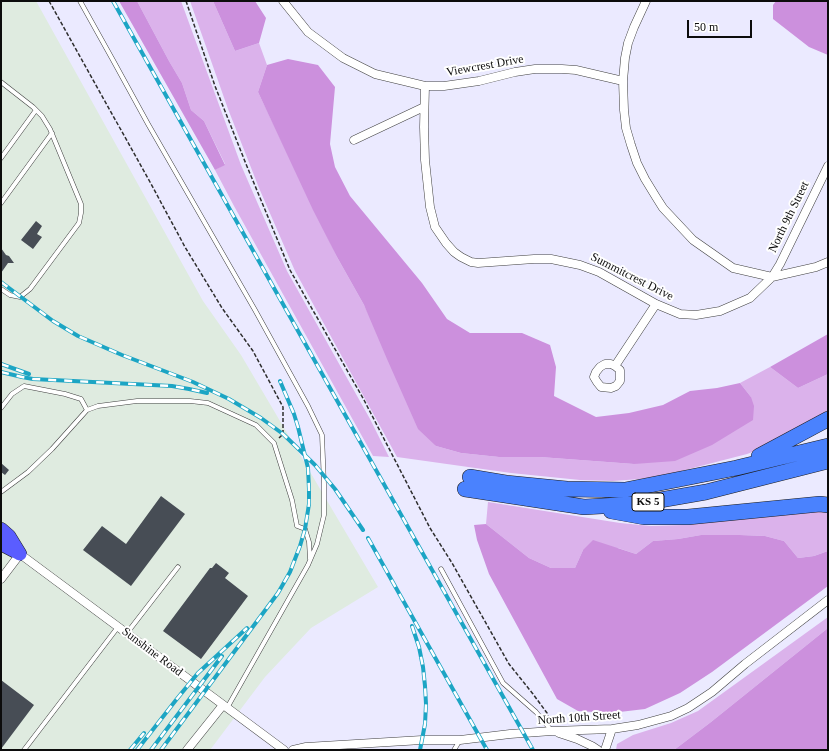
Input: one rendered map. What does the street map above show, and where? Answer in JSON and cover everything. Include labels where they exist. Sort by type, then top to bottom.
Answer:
[{"type":"highway","points":[[736,468],[828,419]]},
{"type":"highway","name":"KS 5","points":[[828,446],[736,468],[625,490],[567,489],[506,483],[467,483],[584,507],[637,504],[706,492],[828,461]]},
{"type":"highway","points":[[584,507],[644,517],[688,517],[820,504],[828,505]]},
{"type":"main road","name":"Sunshine Road","points":[[1,530],[9,536],[20,554]]},
{"type":"main road","name":"Sunshine Road","points":[[1,544],[20,554]]},
{"type":"street","name":"Viewcrest Drive","points":[[283,1],[308,32],[343,58],[375,74],[425,86],[463,84],[535,69],[576,70],[623,81]]},
{"type":"street","points":[[646,1],[628,43],[623,81],[626,128],[644,179],[663,208],[693,240],[733,268],[772,277],[816,267],[828,262]]},
{"type":"street","name":"Summitcrest Drive","points":[[425,86],[425,160],[430,207],[436,227],[446,243],[454,252],[471,262],[484,263],[534,258],[551,259],[580,265],[599,272],[656,304],[680,314],[696,315],[720,311],[750,298],[772,277]]},
{"type":"street","points":[[354,140],[424,107]]},
{"type":"street","name":"North 9th Street","points":[[772,277],[780,264],[828,166]]},
{"type":"street","points":[[614,366],[656,304]]},
{"type":"street","points":[[1,579],[20,554]]},
{"type":"street","name":"Sunshine Road","points":[[20,554],[284,750]]},
{"type":"street","name":"North 10th Street","points":[[293,750],[306,747],[422,740],[460,740],[510,734],[612,729],[638,725],[666,718],[688,708],[712,692],[745,664],[828,600]]},
{"type":"street","points":[[188,750],[225,707]]},
{"type":"street","points":[[605,750],[612,729]]},
{"type":"street","points":[[552,731],[577,739],[598,750]]},
{"type":"lane","points":[[80,1],[148,124],[255,310],[308,406],[322,435],[324,515],[317,544],[310,560],[225,707]]},
{"type":"lane","points":[[1,82],[42,116],[52,133],[81,204],[79,223],[30,289],[20,297],[10,295],[1,289]]},
{"type":"lane","points":[[1,158],[36,110]]},
{"type":"lane","points":[[1,203],[52,133]]},
{"type":"lane","points":[[1,408],[12,394],[24,386],[66,394],[81,399],[87,410]]},
{"type":"lane","points":[[1,492],[28,472],[52,449],[87,410],[98,406],[137,401],[190,401],[208,403],[256,425],[274,443],[292,500],[297,526],[305,529],[310,542],[310,560]]},
{"type":"lane","points":[[126,633],[178,566]]},
{"type":"lane","points":[[441,569],[503,683],[536,712],[552,731]]},
{"type":"lane","points":[[24,750],[118,627]]},
{"type":"lane","points":[[454,750],[460,740]]},
{"type":"path","points":[[49,1],[185,246],[222,308],[253,351],[283,407],[283,434],[274,443]]},
{"type":"path","points":[[186,1],[215,86],[290,270],[364,400],[430,528],[452,563],[508,664],[547,713],[552,731]]},
{"type":"shaded area","points":[[1,1],[36,1],[203,301],[241,355],[378,587],[311,628],[265,677],[210,750],[1,750]]},
{"type":"shaded area","points":[[119,1],[137,1],[182,83],[191,110],[204,121],[225,165],[215,170]]},
{"type":"shaded area","points":[[137,1],[181,1],[241,165],[287,271],[370,419],[389,457],[373,456],[234,206],[215,170],[225,164],[204,121],[191,110],[182,83]]},
{"type":"shaded area","points":[[190,1],[213,1],[235,51],[259,43],[267,65],[258,92],[337,257],[364,305],[436,446],[461,453],[499,457],[540,457],[634,464],[751,397],[740,383],[770,367],[798,388],[828,374],[828,412],[766,447],[747,454],[666,475],[640,479],[613,481],[580,480],[511,473],[397,457],[295,271],[259,188],[228,109]]},
{"type":"shaded area","points":[[213,1],[255,1],[266,18],[259,43],[235,51]]},
{"type":"shaded area","points":[[776,1],[828,1],[828,55],[809,47],[773,19],[773,5]]},
{"type":"shaded area","points":[[288,59],[318,65],[335,87],[330,144],[335,167],[350,196],[422,283],[447,319],[470,333],[522,333],[550,345],[556,367],[554,396],[596,417],[629,413],[663,405],[690,391],[717,388],[740,383],[751,397],[754,406],[753,420],[712,445],[675,461],[634,464],[540,457],[499,457],[461,453],[436,446],[418,429],[364,305],[313,210],[258,92],[267,65]]},
{"type":"shaded area","points":[[828,334],[828,374],[798,388],[770,367]]},
{"type":"shaded area","points":[[488,502],[620,523],[651,526],[683,525],[775,513],[828,511],[828,551],[814,556],[798,558],[784,541],[765,536],[701,535],[653,541],[636,554],[618,548],[583,550],[575,568],[551,568],[529,558],[486,524]]},
{"type":"shaded area","points":[[486,524],[529,558],[551,568],[575,568],[583,550],[593,540],[636,554],[653,541],[701,535],[765,536],[784,541],[798,558],[814,556],[828,551],[828,586],[712,672],[680,693],[645,709],[611,713],[578,711],[557,699],[489,574],[477,540],[474,525]]},
{"type":"shaded area","points":[[828,617],[828,628],[674,750],[616,750],[617,744],[633,735],[671,723],[698,711]]},
{"type":"shaded area","points":[[828,628],[828,750],[674,750],[711,722]]},
{"type":"building","points":[[36,221],[42,226],[37,234],[42,237],[33,249],[21,240]]},
{"type":"building","points":[[1,248],[14,263],[8,263],[1,273]]},
{"type":"building","points":[[1,463],[9,470],[5,475],[1,472]]},
{"type":"building","points":[[161,496],[185,514],[131,586],[83,550],[102,526],[126,544]]},
{"type":"building","points":[[216,563],[229,573],[225,578],[248,596],[201,659],[163,631],[210,568],[212,568]]},
{"type":"building","points":[[1,680],[34,705],[1,749]]},
{"type":"railway","points":[[113,1],[533,750]]},
{"type":"railway","points":[[1,282],[53,321],[78,336],[122,355],[193,382],[229,399],[261,418],[283,434],[315,465],[335,489],[363,530]]},
{"type":"railway","points":[[1,364],[29,374]]},
{"type":"railway","points":[[1,372],[33,379],[172,386],[207,393]]},
{"type":"railway","points":[[161,750],[278,593],[290,572],[300,546],[305,529],[309,504],[308,468],[294,414],[280,381]]},
{"type":"railway","points":[[368,538],[487,750]]},
{"type":"railway","points":[[412,626],[419,647],[425,686],[425,724],[420,750]]},
{"type":"railway","points":[[137,750],[198,673],[247,628]]},
{"type":"railway","points":[[151,750],[222,656]]},
{"type":"railway","points":[[130,750],[144,733]]}]
